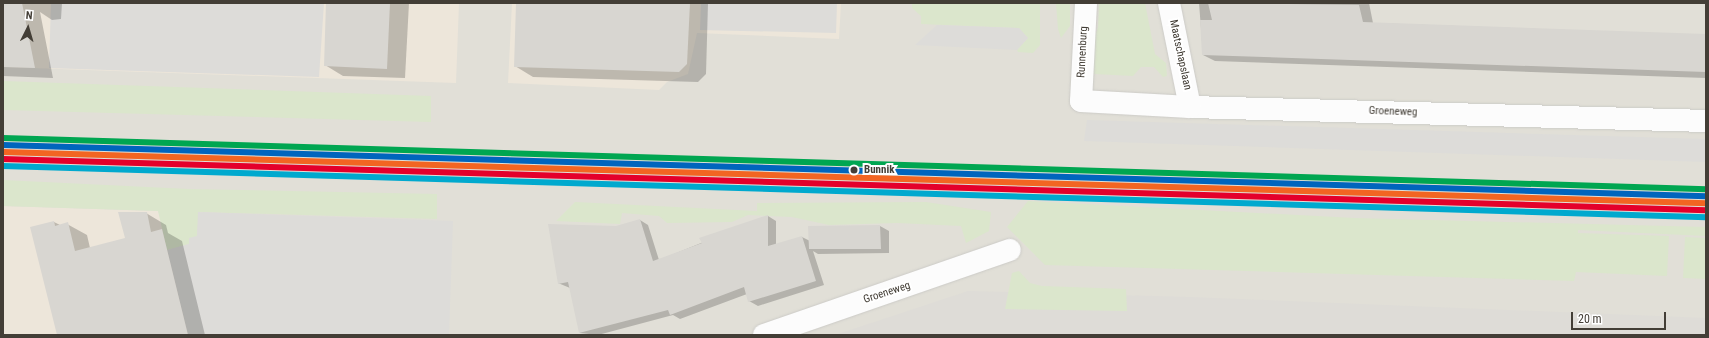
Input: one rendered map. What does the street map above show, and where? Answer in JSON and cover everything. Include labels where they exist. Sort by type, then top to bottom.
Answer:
[{"type":"street","name":"Runnenburg","points":[[1081,101],[1086,3]]},
{"type":"street","name":"Maatschapslaan","points":[[1169,3],[1190,106]]},
{"type":"street","name":"Groeneweg","points":[[1081,101],[1190,106],[1706,121]]},
{"type":"street","name":"Groeneweg","points":[[764,335],[1010,250]]},
{"type":"shaded area","points":[[3,3],[1706,3],[1706,335],[3,335]]},
{"type":"shaded area","points":[[3,3],[459,3],[456,83],[3,67]]},
{"type":"shaded area","points":[[51,3],[324,3],[319,77],[49,68]]},
{"type":"shaded area","points":[[512,3],[841,3],[839,39],[697,33],[688,74],[667,82],[659,90],[508,83]]},
{"type":"shaded area","points":[[701,3],[837,3],[836,33],[700,30]]},
{"type":"shaded area","points":[[937,25],[1019,28],[1028,38],[1017,50],[915,45]]},
{"type":"shaded area","points":[[1087,120],[1706,139],[1706,162],[1084,141]]},
{"type":"shaded area","points":[[3,206],[158,211],[203,335],[3,335]]},
{"type":"shaded area","points":[[198,212],[453,221],[449,335],[188,335],[167,250],[189,244],[189,238],[197,236]]},
{"type":"shaded area","points":[[968,291],[1189,297],[1706,318],[1706,335],[835,335]]},
{"type":"green space","points":[[912,3],[1040,3],[1040,45],[1033,53],[1018,52],[1017,50],[1028,38],[1019,28],[921,24],[921,16],[912,8]]},
{"type":"green space","points":[[1056,3],[1070,3],[1070,26],[1061,38],[1058,29]]},
{"type":"green space","points":[[1099,3],[1145,3],[1155,54],[1166,63],[1167,76],[1163,77],[1154,67],[1141,67],[1133,76],[1094,74],[1089,65],[1090,51],[1098,27]]},
{"type":"green space","points":[[3,81],[431,96],[431,122],[3,110]]},
{"type":"green space","points":[[3,180],[189,189],[437,194],[437,219],[199,212],[197,236],[189,244],[167,250],[158,211],[3,206]]},
{"type":"green space","points":[[1028,201],[1355,218],[1706,227],[1706,236],[1578,230],[1578,233],[1669,236],[1667,276],[1576,272],[1574,281],[1045,265],[1007,227]]},
{"type":"green space","points":[[575,202],[757,211],[757,203],[926,202],[991,212],[989,231],[966,243],[961,226],[897,223],[829,225],[792,217],[748,215],[732,222],[667,223],[659,216],[622,213],[620,224],[556,221]]},
{"type":"green space","points":[[1685,237],[1706,238],[1706,279],[1683,278]]},
{"type":"green space","points":[[1019,271],[1030,283],[1042,286],[1126,289],[1127,311],[1005,309],[1012,273]]},
{"type":"building","points":[[3,3],[22,3],[35,68],[3,67]]},
{"type":"building","points":[[326,3],[390,3],[387,69],[324,66]]},
{"type":"building","points":[[516,3],[690,3],[687,64],[679,72],[514,67]]},
{"type":"building","points":[[1208,3],[1359,5],[1363,22],[1706,34],[1706,72],[1202,55],[1200,20],[1212,20]]},
{"type":"building","points":[[118,212],[147,212],[151,232],[162,229],[188,335],[57,335],[30,227],[54,221],[55,226],[68,222],[75,251],[125,238]]},
{"type":"building","points":[[768,215],[768,246],[802,236],[816,281],[748,302],[744,287],[670,315],[668,310],[579,333],[568,282],[558,284],[548,224],[616,226],[640,219],[653,261],[702,243],[699,238]]},
{"type":"building","points":[[880,225],[881,249],[809,249],[808,226]]},
{"type":"transit line","points":[[3,138],[1706,189]]},
{"type":"transit line","points":[[3,145],[1706,196]]},
{"type":"transit line","points":[[3,152],[1706,203]]},
{"type":"transit line","points":[[3,159],[1706,210]]},
{"type":"transit line","points":[[3,166],[1706,217]]},
{"type":"place","name":"Bunnik","points":[[854,170]]}]
